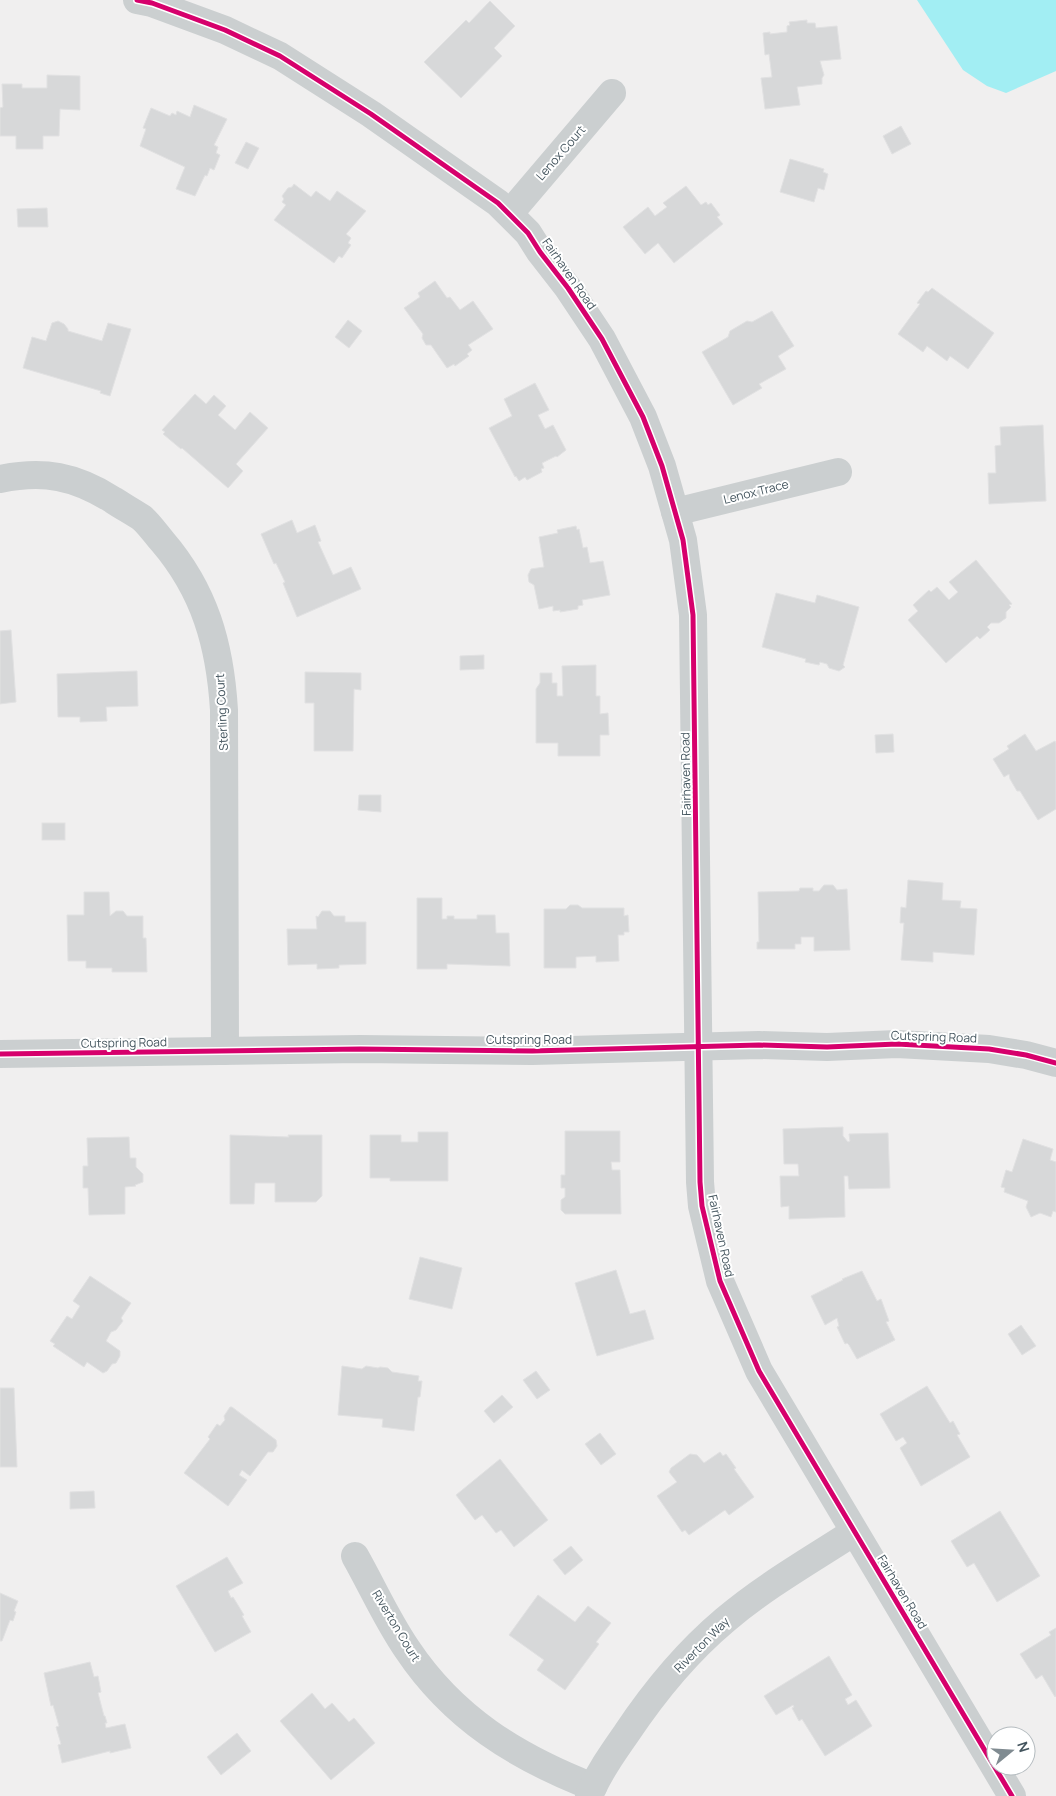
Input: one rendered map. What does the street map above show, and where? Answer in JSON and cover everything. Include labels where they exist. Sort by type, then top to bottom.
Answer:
[{"type":"street","name":"Fairhaven Road","points":[[137,0],[152,3],[225,30],[280,56],[371,114],[498,202],[528,232],[540,252],[568,288],[602,339],[642,417],[662,466],[683,540],[694,615],[700,1182],[702,1206],[720,1280],[759,1370],[1012,1796]]},
{"type":"street","name":"Lenox Court","points":[[510,213],[612,93]]},
{"type":"street","name":"Lenox Trace","points":[[675,512],[838,472]]},
{"type":"street","name":"Sterling Court","points":[[0,480],[18,476],[59,476],[96,489],[143,520],[175,556],[191,581],[202,604],[212,632],[222,676],[224,710],[225,1051]]},
{"type":"street","name":"Cutspring Road","points":[[0,1054],[360,1049],[532,1051],[759,1046],[827,1047],[897,1044],[989,1049],[1026,1055],[1056,1063]]},
{"type":"street","name":"Riverton Way","points":[[591,1791],[606,1763],[645,1705],[697,1646],[726,1619],[764,1591],[854,1532]]},
{"type":"street","name":"Riverton Court","points":[[355,1556],[406,1648],[434,1685],[448,1698],[456,1709],[491,1736],[591,1791]]},
{"type":"water","points":[[917,0],[1056,0],[1056,71],[1006,93],[987,86],[963,70]]},
{"type":"building","points":[[490,1],[515,26],[494,48],[502,56],[461,98],[424,62],[466,20],[469,23]]},
{"type":"building","points":[[807,20],[807,23],[815,23],[816,28],[837,26],[841,59],[820,61],[824,75],[822,84],[797,87],[800,105],[765,109],[761,78],[772,77],[769,54],[765,55],[763,33],[787,32],[787,26],[790,25],[789,22]]},
{"type":"building","points":[[47,75],[80,76],[80,110],[60,109],[59,136],[43,136],[43,149],[16,149],[16,136],[0,136],[0,108],[3,107],[2,84],[22,84],[22,88],[47,88]]},
{"type":"building","points":[[194,105],[227,119],[214,145],[218,147],[216,153],[220,155],[214,170],[210,168],[195,196],[176,189],[185,167],[140,146],[146,129],[143,128],[151,108],[170,116],[172,113],[176,115],[177,111],[190,117]]},
{"type":"building","points":[[901,126],[911,144],[892,154],[883,136]]},
{"type":"building","points":[[246,142],[259,148],[248,169],[235,163]]},
{"type":"building","points":[[790,159],[824,169],[823,172],[828,174],[824,190],[818,188],[814,202],[780,192]]},
{"type":"building","points":[[294,184],[311,197],[316,191],[330,201],[337,191],[366,211],[346,234],[351,238],[348,243],[351,245],[342,258],[339,256],[334,263],[274,220],[286,205],[282,202],[284,199],[282,196]]},
{"type":"building","points":[[686,186],[701,205],[706,202],[708,205],[711,203],[720,215],[717,217],[723,224],[674,263],[658,243],[645,254],[623,227],[648,207],[655,216],[667,207],[663,203]]},
{"type":"building","points":[[47,208],[48,227],[18,227],[17,209]]},
{"type":"building","points":[[435,281],[447,298],[450,297],[460,310],[473,301],[493,329],[468,345],[472,350],[467,354],[469,356],[455,366],[454,364],[447,368],[431,345],[426,345],[422,338],[423,334],[404,308],[420,297],[418,293]]},
{"type":"building","points":[[932,288],[994,333],[968,369],[950,356],[947,361],[927,346],[923,352],[898,334],[920,304],[917,303],[926,291],[928,292]]},
{"type":"building","points":[[772,311],[794,346],[778,356],[786,369],[759,384],[762,388],[733,405],[702,352],[728,337],[730,331],[747,321],[752,322]]},
{"type":"building","points":[[348,320],[362,331],[349,348],[335,337]]},
{"type":"building","points":[[58,321],[64,324],[68,331],[102,341],[108,323],[131,329],[110,396],[100,393],[101,391],[23,368],[32,337],[46,341],[52,323]]},
{"type":"building","points":[[535,383],[549,410],[538,415],[545,429],[553,425],[566,450],[557,457],[542,463],[544,468],[541,469],[542,472],[527,480],[525,477],[519,481],[515,477],[489,428],[512,416],[504,399]]},
{"type":"building","points":[[195,394],[206,404],[214,395],[226,406],[218,415],[235,430],[250,412],[268,428],[236,464],[243,471],[228,488],[163,434],[165,432],[162,430]]},
{"type":"building","points":[[1043,425],[1046,501],[989,504],[988,473],[996,473],[995,446],[1001,445],[1000,427]]},
{"type":"building","points":[[292,520],[297,533],[315,525],[321,541],[318,542],[333,575],[351,567],[361,589],[297,617],[283,583],[285,582],[276,563],[274,564],[261,534]]},
{"type":"building","points":[[576,526],[577,530],[579,529],[583,548],[587,547],[590,563],[603,561],[610,595],[582,600],[583,605],[578,606],[578,609],[560,612],[560,610],[553,611],[553,606],[539,609],[534,585],[529,582],[528,575],[531,569],[544,567],[539,537],[558,533],[557,530]]},
{"type":"building","points":[[976,560],[1012,604],[1009,605],[1011,607],[1006,612],[1006,618],[999,623],[991,623],[987,627],[990,630],[980,639],[977,636],[946,663],[908,620],[918,611],[913,605],[929,590],[931,592],[937,587],[949,600],[958,592],[949,582]]},
{"type":"building","points":[[776,593],[815,603],[817,595],[859,607],[843,665],[845,667],[839,671],[829,668],[827,664],[820,662],[819,665],[805,662],[806,659],[762,647]]},
{"type":"building","points":[[11,630],[16,702],[0,704],[0,631]]},
{"type":"building","points":[[484,655],[484,669],[460,670],[460,656]]},
{"type":"building","points":[[596,665],[596,696],[600,696],[600,714],[608,713],[609,735],[600,735],[600,756],[558,756],[558,743],[536,743],[536,689],[540,683],[540,673],[552,673],[552,683],[557,683],[557,696],[563,696],[562,666]]},
{"type":"building","points":[[137,671],[138,706],[106,707],[107,721],[80,722],[80,717],[58,717],[57,674]]},
{"type":"building","points":[[305,672],[361,673],[361,690],[354,689],[353,751],[314,751],[314,703],[305,703]]},
{"type":"building","points":[[893,734],[894,752],[876,753],[875,735]]},
{"type":"building","points":[[1025,734],[1036,751],[1055,741],[1056,743],[1056,809],[1038,820],[1020,791],[1017,791],[1009,774],[1004,777],[993,759],[1009,749],[1007,746]]},
{"type":"building","points":[[359,795],[381,795],[381,812],[358,810]]},
{"type":"building","points":[[42,823],[65,823],[65,840],[42,840]]},
{"type":"building","points":[[908,880],[943,883],[942,900],[961,901],[960,908],[977,909],[974,955],[933,952],[933,962],[901,960],[904,923],[900,923],[901,907],[906,908]]},
{"type":"building","points":[[824,885],[833,885],[837,890],[847,889],[850,950],[814,951],[814,937],[801,937],[801,944],[795,944],[795,949],[757,949],[757,942],[759,942],[758,892],[799,891],[800,888],[813,888],[813,891],[819,891]]},
{"type":"building","points":[[84,892],[109,892],[110,916],[116,911],[123,911],[127,916],[143,916],[143,938],[146,938],[147,972],[112,972],[112,968],[86,968],[86,961],[68,961],[67,915],[84,915]]},
{"type":"building","points":[[417,898],[442,898],[442,919],[447,919],[447,916],[454,916],[454,919],[477,919],[477,915],[495,915],[496,933],[509,933],[510,966],[447,964],[447,969],[417,969]]},
{"type":"building","points":[[570,905],[578,905],[582,908],[624,908],[624,916],[628,915],[629,932],[624,932],[624,935],[618,935],[619,961],[596,962],[596,956],[576,957],[576,968],[544,968],[544,909],[566,909]]},
{"type":"building","points":[[322,911],[330,911],[334,916],[345,916],[345,922],[366,922],[366,964],[339,965],[339,968],[317,969],[317,964],[288,965],[287,929],[317,929],[316,916],[318,917]]},
{"type":"building","points":[[843,1127],[843,1136],[848,1142],[850,1141],[849,1134],[888,1133],[890,1188],[849,1189],[848,1176],[844,1176],[845,1217],[789,1219],[789,1206],[781,1207],[780,1176],[799,1176],[798,1164],[784,1164],[783,1129]]},
{"type":"building","points":[[565,1131],[620,1131],[620,1162],[611,1162],[612,1170],[620,1170],[621,1214],[565,1214],[561,1210],[561,1200],[565,1197],[565,1188],[561,1188],[561,1175],[565,1175]]},
{"type":"building","points":[[418,1132],[448,1132],[448,1181],[390,1181],[390,1178],[370,1178],[370,1135],[401,1135],[401,1142],[418,1142]]},
{"type":"building","points":[[230,1135],[289,1137],[288,1135],[322,1135],[322,1196],[316,1202],[275,1202],[275,1183],[255,1183],[254,1204],[230,1204]]},
{"type":"building","points":[[129,1137],[130,1158],[136,1158],[136,1167],[143,1174],[143,1182],[136,1186],[125,1187],[125,1214],[89,1215],[88,1188],[83,1188],[83,1166],[88,1166],[87,1138]]},
{"type":"building","points":[[1023,1139],[1053,1149],[1050,1160],[1056,1162],[1056,1212],[1053,1211],[1051,1217],[1040,1213],[1031,1217],[1026,1207],[1028,1201],[1004,1192],[1005,1188],[1001,1187],[1006,1170],[1012,1172]]},
{"type":"building","points":[[420,1257],[462,1268],[452,1309],[409,1299]]},
{"type":"building","points":[[616,1270],[630,1314],[645,1310],[654,1339],[597,1356],[575,1283]]},
{"type":"building","points":[[862,1271],[877,1301],[881,1299],[889,1321],[886,1322],[895,1340],[857,1359],[849,1345],[845,1344],[837,1327],[839,1326],[837,1318],[825,1325],[811,1296],[842,1279]]},
{"type":"building","points":[[90,1276],[131,1303],[121,1318],[123,1321],[116,1330],[111,1332],[106,1341],[120,1351],[120,1356],[116,1363],[112,1364],[103,1373],[87,1362],[84,1367],[53,1346],[55,1344],[50,1341],[67,1316],[72,1319],[80,1306],[73,1301]]},
{"type":"building","points":[[1021,1325],[1036,1346],[1022,1355],[1008,1334]]},
{"type":"building","points":[[342,1366],[362,1369],[366,1366],[388,1368],[392,1372],[419,1376],[418,1381],[422,1381],[414,1431],[382,1427],[383,1419],[338,1415]]},
{"type":"building","points":[[536,1371],[550,1390],[537,1399],[523,1380]]},
{"type":"building","points":[[927,1386],[950,1423],[953,1421],[960,1434],[957,1435],[970,1457],[921,1486],[900,1448],[907,1443],[903,1437],[896,1441],[880,1414]]},
{"type":"building","points":[[0,1388],[14,1388],[17,1467],[0,1467]]},
{"type":"building","points":[[502,1395],[513,1407],[494,1423],[484,1411]]},
{"type":"building","points":[[230,1407],[276,1440],[277,1446],[273,1452],[268,1452],[250,1476],[242,1470],[239,1475],[247,1480],[228,1506],[184,1473],[210,1439],[208,1437],[217,1424],[220,1426],[225,1420],[224,1416]]},
{"type":"building","points":[[600,1433],[616,1454],[601,1465],[585,1444]]},
{"type":"building","points":[[720,1452],[723,1456],[726,1454],[754,1497],[729,1515],[725,1510],[689,1535],[685,1530],[682,1532],[657,1496],[677,1482],[669,1472],[671,1468],[690,1454],[697,1455],[704,1463]]},
{"type":"building","points":[[500,1459],[548,1520],[514,1547],[501,1530],[496,1533],[482,1515],[475,1520],[456,1495]]},
{"type":"building","points":[[94,1491],[95,1508],[70,1509],[70,1492]]},
{"type":"building","points":[[1000,1511],[1040,1576],[997,1602],[974,1563],[967,1567],[951,1541]]},
{"type":"building","points":[[571,1546],[583,1560],[565,1575],[553,1560]]},
{"type":"building","points":[[227,1557],[243,1583],[228,1591],[244,1615],[242,1616],[251,1632],[215,1652],[176,1586]]},
{"type":"building","points":[[0,1593],[18,1601],[13,1621],[10,1620],[2,1641],[0,1641]]},
{"type":"building","points":[[538,1595],[575,1622],[588,1606],[611,1623],[596,1642],[599,1644],[565,1690],[537,1670],[544,1660],[509,1635]]},
{"type":"building","points":[[1056,1628],[1055,1697],[1042,1675],[1036,1679],[1020,1654],[1051,1635],[1049,1632]]},
{"type":"building","points":[[829,1656],[852,1695],[845,1699],[848,1705],[856,1700],[872,1726],[825,1756],[802,1719],[799,1721],[792,1708],[794,1707],[793,1705],[776,1715],[764,1696]]},
{"type":"building","points":[[90,1662],[94,1677],[98,1676],[101,1692],[98,1693],[107,1723],[105,1723],[106,1728],[125,1724],[131,1748],[110,1753],[110,1751],[62,1763],[58,1745],[61,1744],[56,1727],[59,1726],[53,1705],[51,1706],[44,1673]]},
{"type":"building","points":[[312,1693],[325,1709],[332,1703],[349,1722],[354,1718],[375,1743],[331,1780],[280,1721]]},
{"type":"building","points":[[237,1733],[251,1751],[221,1775],[207,1757]]},
{"type":"cycle path","points":[[137,0],[152,3],[225,30],[280,56],[371,114],[498,203],[528,233],[568,288],[602,339],[643,417],[662,466],[683,540],[693,615],[700,1182],[702,1206],[720,1281],[759,1371],[1012,1796]]},
{"type":"cycle path","points":[[0,1054],[360,1049],[532,1051],[759,1045],[827,1047],[897,1044],[989,1049],[1026,1055],[1056,1063]]}]
